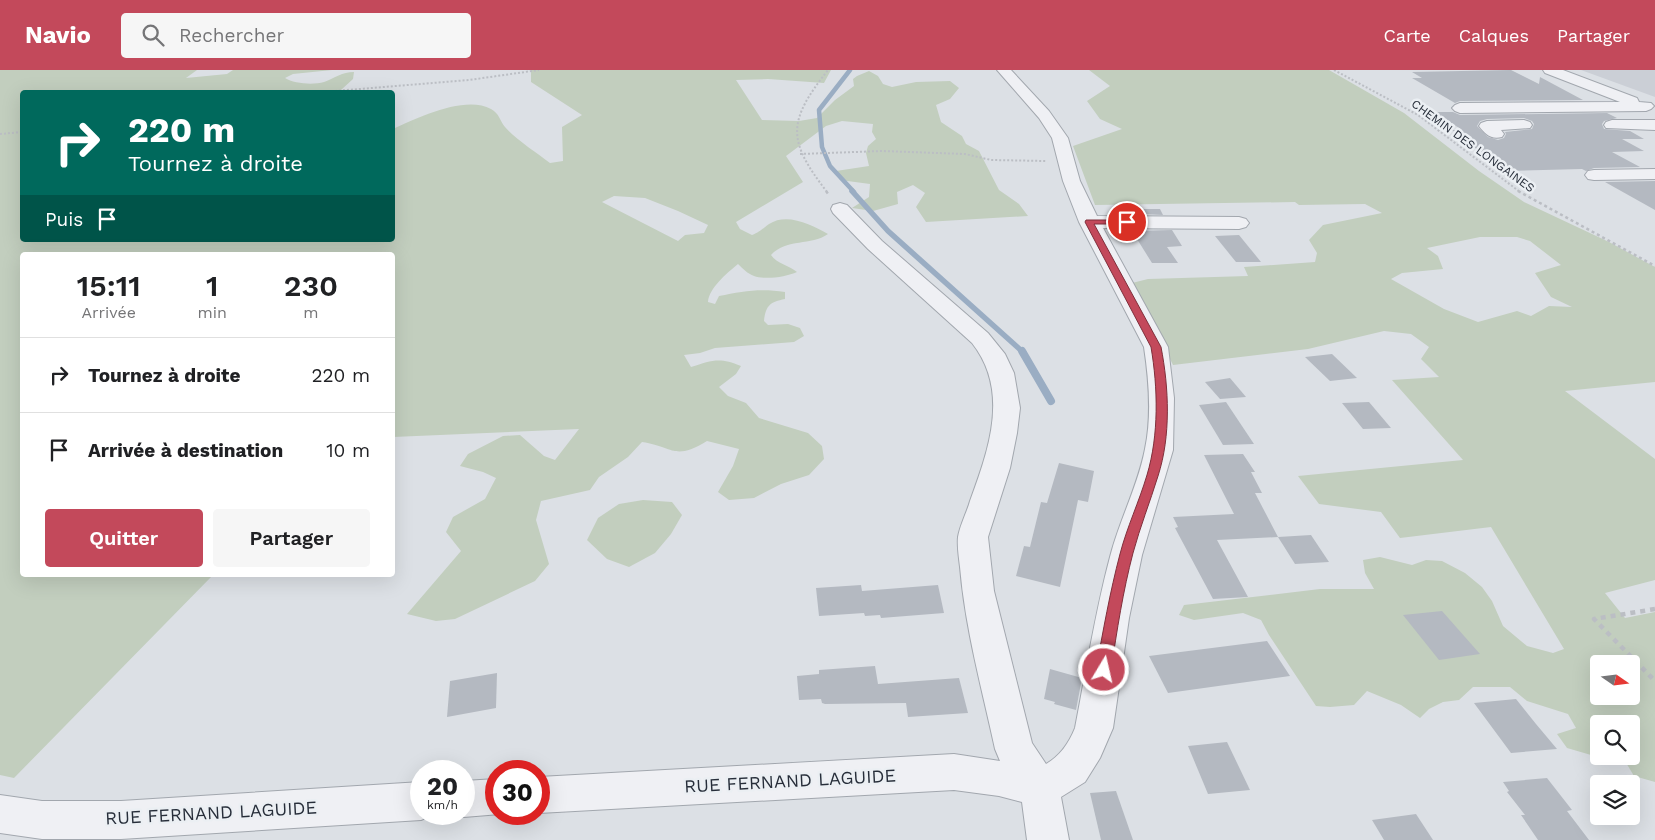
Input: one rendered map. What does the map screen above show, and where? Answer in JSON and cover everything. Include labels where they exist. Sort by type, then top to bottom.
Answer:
[{"type":"street","points":[[1004,70],[1040,109],[1057,132],[1066,155],[1068,175],[1089,222],[1156,347],[1160,369],[1161,437],[1153,475],[1135,522],[1124,564],[1112,618],[1094,728],[1087,746],[1071,770],[1040,789]]},
{"type":"street","points":[[1550,70],[1646,106]]},
{"type":"street","points":[[1509,104],[1646,106]]},
{"type":"street","points":[[1460,108],[1646,106]]},
{"type":"street","points":[[1496,134],[1487,126],[1540,125]]},
{"type":"street","points":[[1597,125],[1655,125]]},
{"type":"street","points":[[1594,175],[1655,174]]},
{"type":"street","points":[[840,208],[875,245],[980,338],[992,354],[1002,373],[1007,408],[1004,433],[996,468],[975,529],[973,549],[978,591],[1014,749],[1040,789],[1048,840]]},
{"type":"street","points":[[1089,222],[1239,223]]},
{"type":"street","name":"RUE FERNAND LAGUIDE","points":[[550,794],[954,772],[999,778],[1040,789]]},
{"type":"street","name":"RUE FERNAND LAGUIDE","points":[[0,814],[42,820],[121,820],[410,803]]},
{"type":"path","points":[[347,90],[469,80],[539,70]]},
{"type":"path","points":[[828,70],[808,93],[799,114],[796,145],[813,175],[840,208]]},
{"type":"path","name":"CHEMIN DES LONGAINES","points":[[1334,70],[1375,90],[1418,115],[1490,172],[1520,193],[1655,266]]},
{"type":"path","points":[[0,134],[20,132]]},
{"type":"path","points":[[800,154],[882,151],[965,154],[991,160],[1066,155]]},
{"type":"path","points":[[1655,609],[1594,619],[1655,681]]},
{"type":"shaded area","points":[[1581,70],[1655,70],[1655,97]]},
{"type":"green space","points":[[0,70],[197,70],[186,78],[227,74],[233,70],[332,70],[293,74],[285,78],[293,82],[310,84],[324,82],[342,74],[354,72],[353,79],[341,90],[20,90],[20,242],[395,242],[395,128],[428,114],[455,106],[480,105],[494,111],[509,132],[550,163],[563,161],[562,127],[582,115],[531,82],[531,70],[831,70],[824,83],[768,79],[736,80],[762,120],[799,121],[817,118],[835,100],[854,86],[853,79],[869,71],[878,76],[883,84],[892,87],[916,82],[950,81],[959,88],[950,99],[936,105],[941,122],[962,136],[966,144],[979,151],[999,190],[1019,204],[1028,216],[926,222],[916,207],[925,193],[913,185],[897,192],[898,204],[873,211],[852,208],[869,197],[870,184],[840,180],[836,171],[869,166],[866,153],[868,146],[876,139],[872,132],[873,124],[842,121],[826,126],[786,156],[803,182],[736,222],[740,229],[752,235],[769,224],[784,219],[799,221],[828,234],[814,240],[784,246],[771,255],[797,272],[792,274],[764,278],[750,274],[738,264],[715,286],[708,302],[715,304],[719,296],[744,291],[768,290],[785,292],[785,299],[770,305],[766,311],[764,321],[768,325],[788,324],[800,328],[804,336],[794,342],[715,348],[700,353],[684,355],[691,367],[716,360],[727,361],[741,366],[736,374],[719,387],[728,396],[746,403],[759,418],[808,433],[822,446],[824,459],[809,475],[781,484],[754,498],[729,500],[718,492],[733,466],[739,449],[707,441],[687,450],[674,451],[642,442],[628,457],[599,477],[590,490],[541,501],[536,520],[549,564],[535,581],[455,619],[436,621],[407,614],[461,551],[446,532],[453,517],[485,499],[496,478],[483,472],[460,466],[468,454],[503,436],[520,435],[544,456],[555,460],[579,429],[395,437],[395,252],[20,252],[20,577],[211,577],[14,778],[0,775]],"holes":[[[614,196],[645,198],[708,225],[704,233],[685,235],[678,241],[602,202]]]},
{"type":"green space","points":[[1089,70],[1329,70],[1404,113],[1479,171],[1524,202],[1609,242],[1655,267],[1655,382],[1565,391],[1655,459],[1655,580],[1605,593],[1625,618],[1655,612],[1655,782],[1640,778],[1640,775],[1633,775],[1627,765],[1640,765],[1640,715],[1590,715],[1590,755],[1567,748],[1557,734],[1576,728],[1568,714],[1527,701],[1510,687],[1473,687],[1459,700],[1443,702],[1429,709],[1420,718],[1401,705],[1367,691],[1354,705],[1316,706],[1261,620],[1243,613],[1194,620],[1179,615],[1184,605],[1320,589],[1374,589],[1365,573],[1363,560],[1380,557],[1412,565],[1426,560],[1442,561],[1465,573],[1482,587],[1492,601],[1503,626],[1527,646],[1553,653],[1564,649],[1491,527],[1400,538],[1381,512],[1319,504],[1298,476],[1463,460],[1392,380],[1439,377],[1421,359],[1429,347],[1411,334],[1384,331],[1308,349],[1173,365],[1132,283],[1148,279],[1248,276],[1244,267],[1315,262],[1317,253],[1309,240],[1323,225],[1382,213],[1365,204],[1299,205],[1295,202],[1095,205],[1073,146],[1122,129],[1100,119],[1087,101],[1110,86]],"holes":[[[1480,237],[1517,237],[1530,241],[1561,265],[1535,273],[1551,297],[1572,307],[1549,306],[1531,316],[1517,311],[1478,322],[1444,309],[1391,279],[1402,273],[1443,269],[1438,256],[1427,248]]]},
{"type":"green space","points":[[643,500],[672,502],[682,515],[671,534],[655,553],[629,567],[607,559],[587,540],[598,518],[619,504]]},
{"type":"building","points":[[1511,70],[1539,84],[1540,77],[1583,100],[1460,101],[1455,103],[1412,78],[1422,78],[1412,72]]},
{"type":"building","points":[[1435,112],[1453,112],[1460,115],[1607,113],[1617,118],[1604,121],[1602,124],[1604,129],[1630,131],[1644,139],[1622,139],[1644,151],[1612,152],[1640,167],[1594,168],[1586,171],[1582,169],[1505,171],[1452,130],[1462,130]],"holes":[[[1524,118],[1532,121],[1534,124],[1532,129],[1505,132],[1504,138],[1498,140],[1488,137],[1477,126],[1480,121],[1487,119]]]},
{"type":"building","points":[[1655,181],[1655,210],[1605,182]]},
{"type":"building","points":[[1138,209],[1160,209],[1163,215],[1141,214]]},
{"type":"building","points":[[1172,230],[1182,246],[1167,247],[1178,263],[1152,263],[1132,231]]},
{"type":"building","points":[[1239,235],[1261,262],[1236,262],[1215,236]]},
{"type":"building","points":[[1332,354],[1357,378],[1330,381],[1305,357]]},
{"type":"building","points":[[1230,378],[1246,397],[1220,399],[1205,382]]},
{"type":"building","points":[[1226,402],[1254,444],[1223,445],[1199,405]]},
{"type":"building","points":[[1369,402],[1391,428],[1363,429],[1342,403]]},
{"type":"building","points":[[1243,454],[1255,472],[1251,472],[1262,493],[1255,493],[1278,537],[1217,540],[1248,597],[1213,599],[1175,528],[1178,527],[1173,517],[1234,514],[1204,455]]},
{"type":"building","points":[[1059,463],[1094,471],[1088,502],[1078,500],[1060,587],[1016,576],[1024,546],[1030,547],[1041,502],[1047,503]]},
{"type":"building","points":[[1311,535],[1329,562],[1295,564],[1278,537]]},
{"type":"building","points":[[861,585],[862,591],[938,585],[944,613],[881,618],[880,615],[865,616],[864,613],[819,616],[816,588]]},
{"type":"building","points":[[1442,611],[1480,654],[1439,660],[1403,615]]},
{"type":"building","points":[[1267,641],[1290,676],[1168,693],[1149,656]]},
{"type":"building","points":[[875,666],[878,684],[959,678],[968,713],[908,717],[906,703],[825,704],[822,703],[821,699],[799,700],[797,676],[819,674],[819,670]]},
{"type":"building","points":[[1050,669],[1082,678],[1076,710],[1044,699]]},
{"type":"building","points":[[497,673],[496,708],[447,717],[450,681]]},
{"type":"building","points":[[1516,699],[1557,749],[1511,753],[1474,703]]},
{"type":"building","points":[[1227,742],[1250,790],[1208,794],[1188,746]]},
{"type":"building","points":[[1547,778],[1572,810],[1567,811],[1589,840],[1538,840],[1521,815],[1525,815],[1507,792],[1509,791],[1503,782]]},
{"type":"building","points":[[1116,791],[1133,840],[1101,840],[1090,793]]},
{"type":"building","points":[[1416,814],[1433,840],[1384,840],[1372,820]]},
{"type":"waterway","points":[[850,70],[819,110],[822,147],[830,166],[854,192]]},
{"type":"waterway","points":[[852,191],[888,231],[1022,351]]},
{"type":"waterway","points":[[1022,351],[1051,401]]},
{"type":"route","points":[[1104,670],[1112,618],[1126,555],[1135,522],[1153,475],[1161,437],[1160,369],[1156,347],[1089,222],[1127,222]]}]
